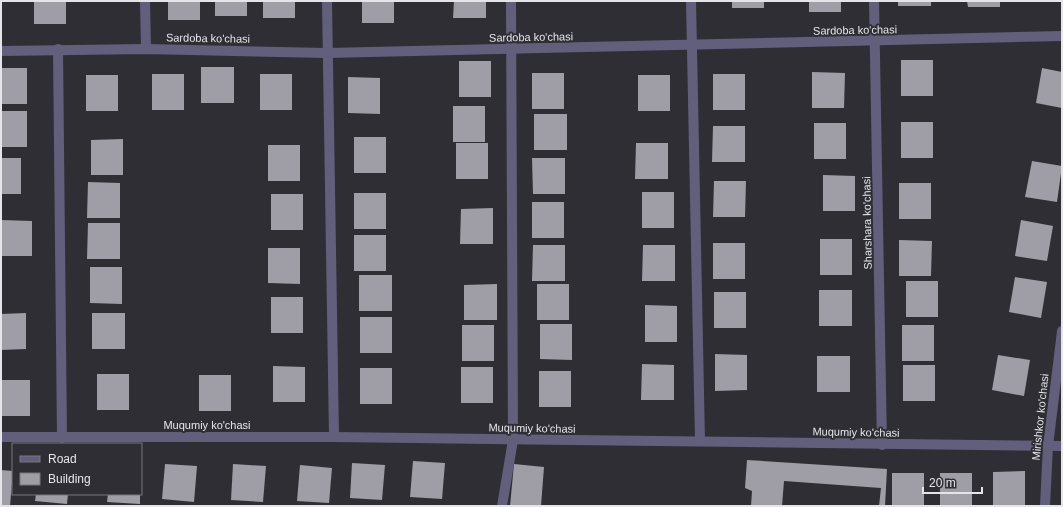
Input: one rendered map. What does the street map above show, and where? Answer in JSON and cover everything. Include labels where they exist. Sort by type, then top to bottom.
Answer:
[{"type":"street","points":[[145,1],[146,49]]},
{"type":"street","points":[[327,1],[334,437]]},
{"type":"street","points":[[502,506],[513,440],[511,1]]},
{"type":"street","points":[[691,1],[700,441]]},
{"type":"street","name":"Sharshara ko'chasi","points":[[874,1],[882,445]]},
{"type":"street","name":"Sardoba ko'chasi","points":[[1,51],[58,49],[146,49],[327,53],[875,42],[1062,36]]},
{"type":"street","points":[[58,49],[62,438]]},
{"type":"street","name":"Mirishkor ko'chasi","points":[[1045,506],[1048,446],[1062,331]]},
{"type":"street","name":"Muqumiy ko'chasi","points":[[1,437],[334,437],[700,441],[882,445],[1062,446]]},
{"type":"building","points":[[34,1],[66,1],[66,24],[34,24]]},
{"type":"building","points":[[168,1],[200,1],[200,20],[168,20]]},
{"type":"building","points":[[215,1],[247,1],[247,16],[215,16]]},
{"type":"building","points":[[263,1],[295,1],[295,18],[263,18]]},
{"type":"building","points":[[362,1],[394,1],[394,23],[362,23]]},
{"type":"building","points":[[454,1],[486,1],[486,18],[453,18]]},
{"type":"building","points":[[732,1],[764,1],[764,8],[732,8]]},
{"type":"building","points":[[809,1],[841,1],[841,12],[809,12]]},
{"type":"building","points":[[898,1],[931,1],[931,6],[898,6]]},
{"type":"building","points":[[967,1],[1000,1],[1000,7],[968,7]]},
{"type":"building","points":[[901,60],[933,60],[933,96],[901,96]]},
{"type":"building","points":[[459,61],[491,61],[491,97],[459,97]]},
{"type":"building","points":[[201,67],[234,67],[234,103],[201,103]]},
{"type":"building","points":[[1,68],[27,68],[27,104],[1,104]]},
{"type":"building","points":[[1042,68],[1062,72],[1062,108],[1036,103]]},
{"type":"building","points":[[812,72],[845,73],[844,108],[812,108]]},
{"type":"building","points":[[532,73],[564,73],[564,109],[532,109]]},
{"type":"building","points":[[152,74],[184,74],[184,110],[152,110]]},
{"type":"building","points":[[260,74],[292,74],[292,110],[260,110]]},
{"type":"building","points":[[713,74],[745,74],[745,110],[713,110]]},
{"type":"building","points":[[86,75],[118,75],[118,111],[86,111]]},
{"type":"building","points":[[638,75],[670,75],[670,111],[638,111]]},
{"type":"building","points":[[348,77],[380,78],[380,114],[348,113]]},
{"type":"building","points":[[453,106],[485,106],[485,142],[453,142]]},
{"type":"building","points":[[1,111],[27,111],[27,147],[1,147]]},
{"type":"building","points":[[534,114],[567,114],[567,150],[534,150]]},
{"type":"building","points":[[901,122],[933,122],[933,158],[901,158]]},
{"type":"building","points":[[814,123],[846,123],[846,159],[814,159]]},
{"type":"building","points":[[713,126],[745,126],[745,162],[712,162]]},
{"type":"building","points":[[354,137],[386,137],[386,173],[354,173]]},
{"type":"building","points":[[123,139],[123,175],[91,175],[91,140]]},
{"type":"building","points":[[456,143],[488,143],[488,179],[456,179]]},
{"type":"building","points":[[636,143],[668,143],[668,179],[635,179]]},
{"type":"building","points":[[268,145],[300,145],[300,181],[268,181]]},
{"type":"building","points":[[1,158],[21,158],[21,194],[1,194]]},
{"type":"building","points":[[532,158],[565,158],[565,194],[533,194]]},
{"type":"building","points":[[1032,161],[1062,166],[1057,202],[1025,197]]},
{"type":"building","points":[[823,175],[855,176],[855,211],[823,211]]},
{"type":"building","points":[[714,181],[746,181],[745,217],[713,217]]},
{"type":"building","points":[[88,182],[120,183],[120,218],[87,218]]},
{"type":"building","points":[[899,183],[931,183],[931,219],[899,219]]},
{"type":"building","points":[[642,192],[674,192],[674,228],[642,228]]},
{"type":"building","points":[[354,193],[386,193],[386,229],[354,229]]},
{"type":"building","points":[[271,194],[303,194],[303,230],[271,230]]},
{"type":"building","points":[[532,202],[564,202],[564,238],[532,238]]},
{"type":"building","points":[[493,208],[493,244],[460,244],[461,209]]},
{"type":"building","points":[[1,220],[32,221],[32,256],[1,256]]},
{"type":"building","points":[[1021,220],[1053,226],[1047,261],[1015,256]]},
{"type":"building","points":[[88,223],[120,223],[120,259],[87,259]]},
{"type":"building","points":[[354,235],[386,235],[386,271],[354,271]]},
{"type":"building","points":[[820,239],[852,239],[852,275],[820,275]]},
{"type":"building","points":[[899,240],[932,241],[931,276],[899,276]]},
{"type":"building","points":[[713,243],[745,243],[745,279],[713,279]]},
{"type":"building","points":[[533,245],[565,245],[565,281],[532,281]]},
{"type":"building","points":[[643,245],[675,245],[675,281],[642,281]]},
{"type":"building","points":[[268,248],[300,248],[300,284],[268,283]]},
{"type":"building","points":[[90,267],[122,267],[122,304],[90,303]]},
{"type":"building","points":[[359,275],[392,275],[392,311],[359,311]]},
{"type":"building","points":[[1015,277],[1047,282],[1041,318],[1009,312]]},
{"type":"building","points":[[906,281],[938,281],[938,317],[906,317]]},
{"type":"building","points":[[497,284],[497,320],[464,320],[464,285]]},
{"type":"building","points":[[537,284],[569,284],[569,320],[537,320]]},
{"type":"building","points":[[819,290],[852,290],[852,326],[819,326]]},
{"type":"building","points":[[714,292],[746,292],[746,328],[714,328]]},
{"type":"building","points":[[271,297],[303,297],[303,333],[271,333]]},
{"type":"building","points":[[645,305],[677,306],[677,342],[645,342]]},
{"type":"building","points":[[26,313],[26,349],[1,350],[1,314]]},
{"type":"building","points":[[92,313],[125,313],[125,349],[92,349]]},
{"type":"building","points":[[360,317],[392,317],[392,353],[360,353]]},
{"type":"building","points":[[540,324],[572,324],[572,360],[540,359]]},
{"type":"building","points":[[462,325],[494,325],[494,361],[462,361]]},
{"type":"building","points":[[902,325],[934,325],[934,361],[902,361]]},
{"type":"building","points":[[715,354],[747,355],[747,390],[715,391]]},
{"type":"building","points":[[998,355],[1030,360],[1024,396],[992,390]]},
{"type":"building","points":[[817,356],[850,356],[850,392],[817,392]]},
{"type":"building","points":[[642,364],[674,365],[674,400],[641,400]]},
{"type":"building","points":[[903,365],[935,365],[935,401],[903,401]]},
{"type":"building","points":[[273,366],[305,367],[305,402],[273,402]]},
{"type":"building","points":[[461,367],[493,367],[493,403],[461,403]]},
{"type":"building","points":[[360,368],[392,368],[392,404],[360,404]]},
{"type":"building","points":[[539,371],[571,371],[571,407],[539,407]]},
{"type":"building","points":[[97,374],[129,374],[129,410],[97,410]]},
{"type":"building","points":[[199,375],[231,375],[231,411],[199,411]]},
{"type":"building","points":[[1,380],[30,380],[30,416],[1,416]]},
{"type":"building","points":[[747,460],[887,469],[885,506],[879,506],[881,488],[784,481],[782,506],[751,506],[752,491],[745,488]]},
{"type":"building","points":[[413,461],[445,463],[442,499],[410,497]]},
{"type":"building","points":[[352,463],[385,465],[382,500],[350,498]]},
{"type":"building","points":[[165,464],[197,466],[194,502],[162,499]]},
{"type":"building","points":[[233,464],[266,466],[263,502],[231,500]]},
{"type":"building","points":[[514,464],[544,467],[541,506],[510,506]]},
{"type":"building","points":[[300,465],[332,468],[329,503],[297,501]]},
{"type":"building","points":[[1,470],[12,471],[10,506],[1,506]]},
{"type":"building","points":[[1025,471],[1025,506],[993,506],[993,472]]},
{"type":"building","points":[[892,473],[924,473],[924,506],[892,506]]},
{"type":"building","points":[[940,473],[972,473],[972,506],[940,506]]},
{"type":"building","points":[[36,495],[68,495],[67,504],[35,501]]},
{"type":"building","points":[[108,495],[140,495],[140,504],[107,502]]}]
